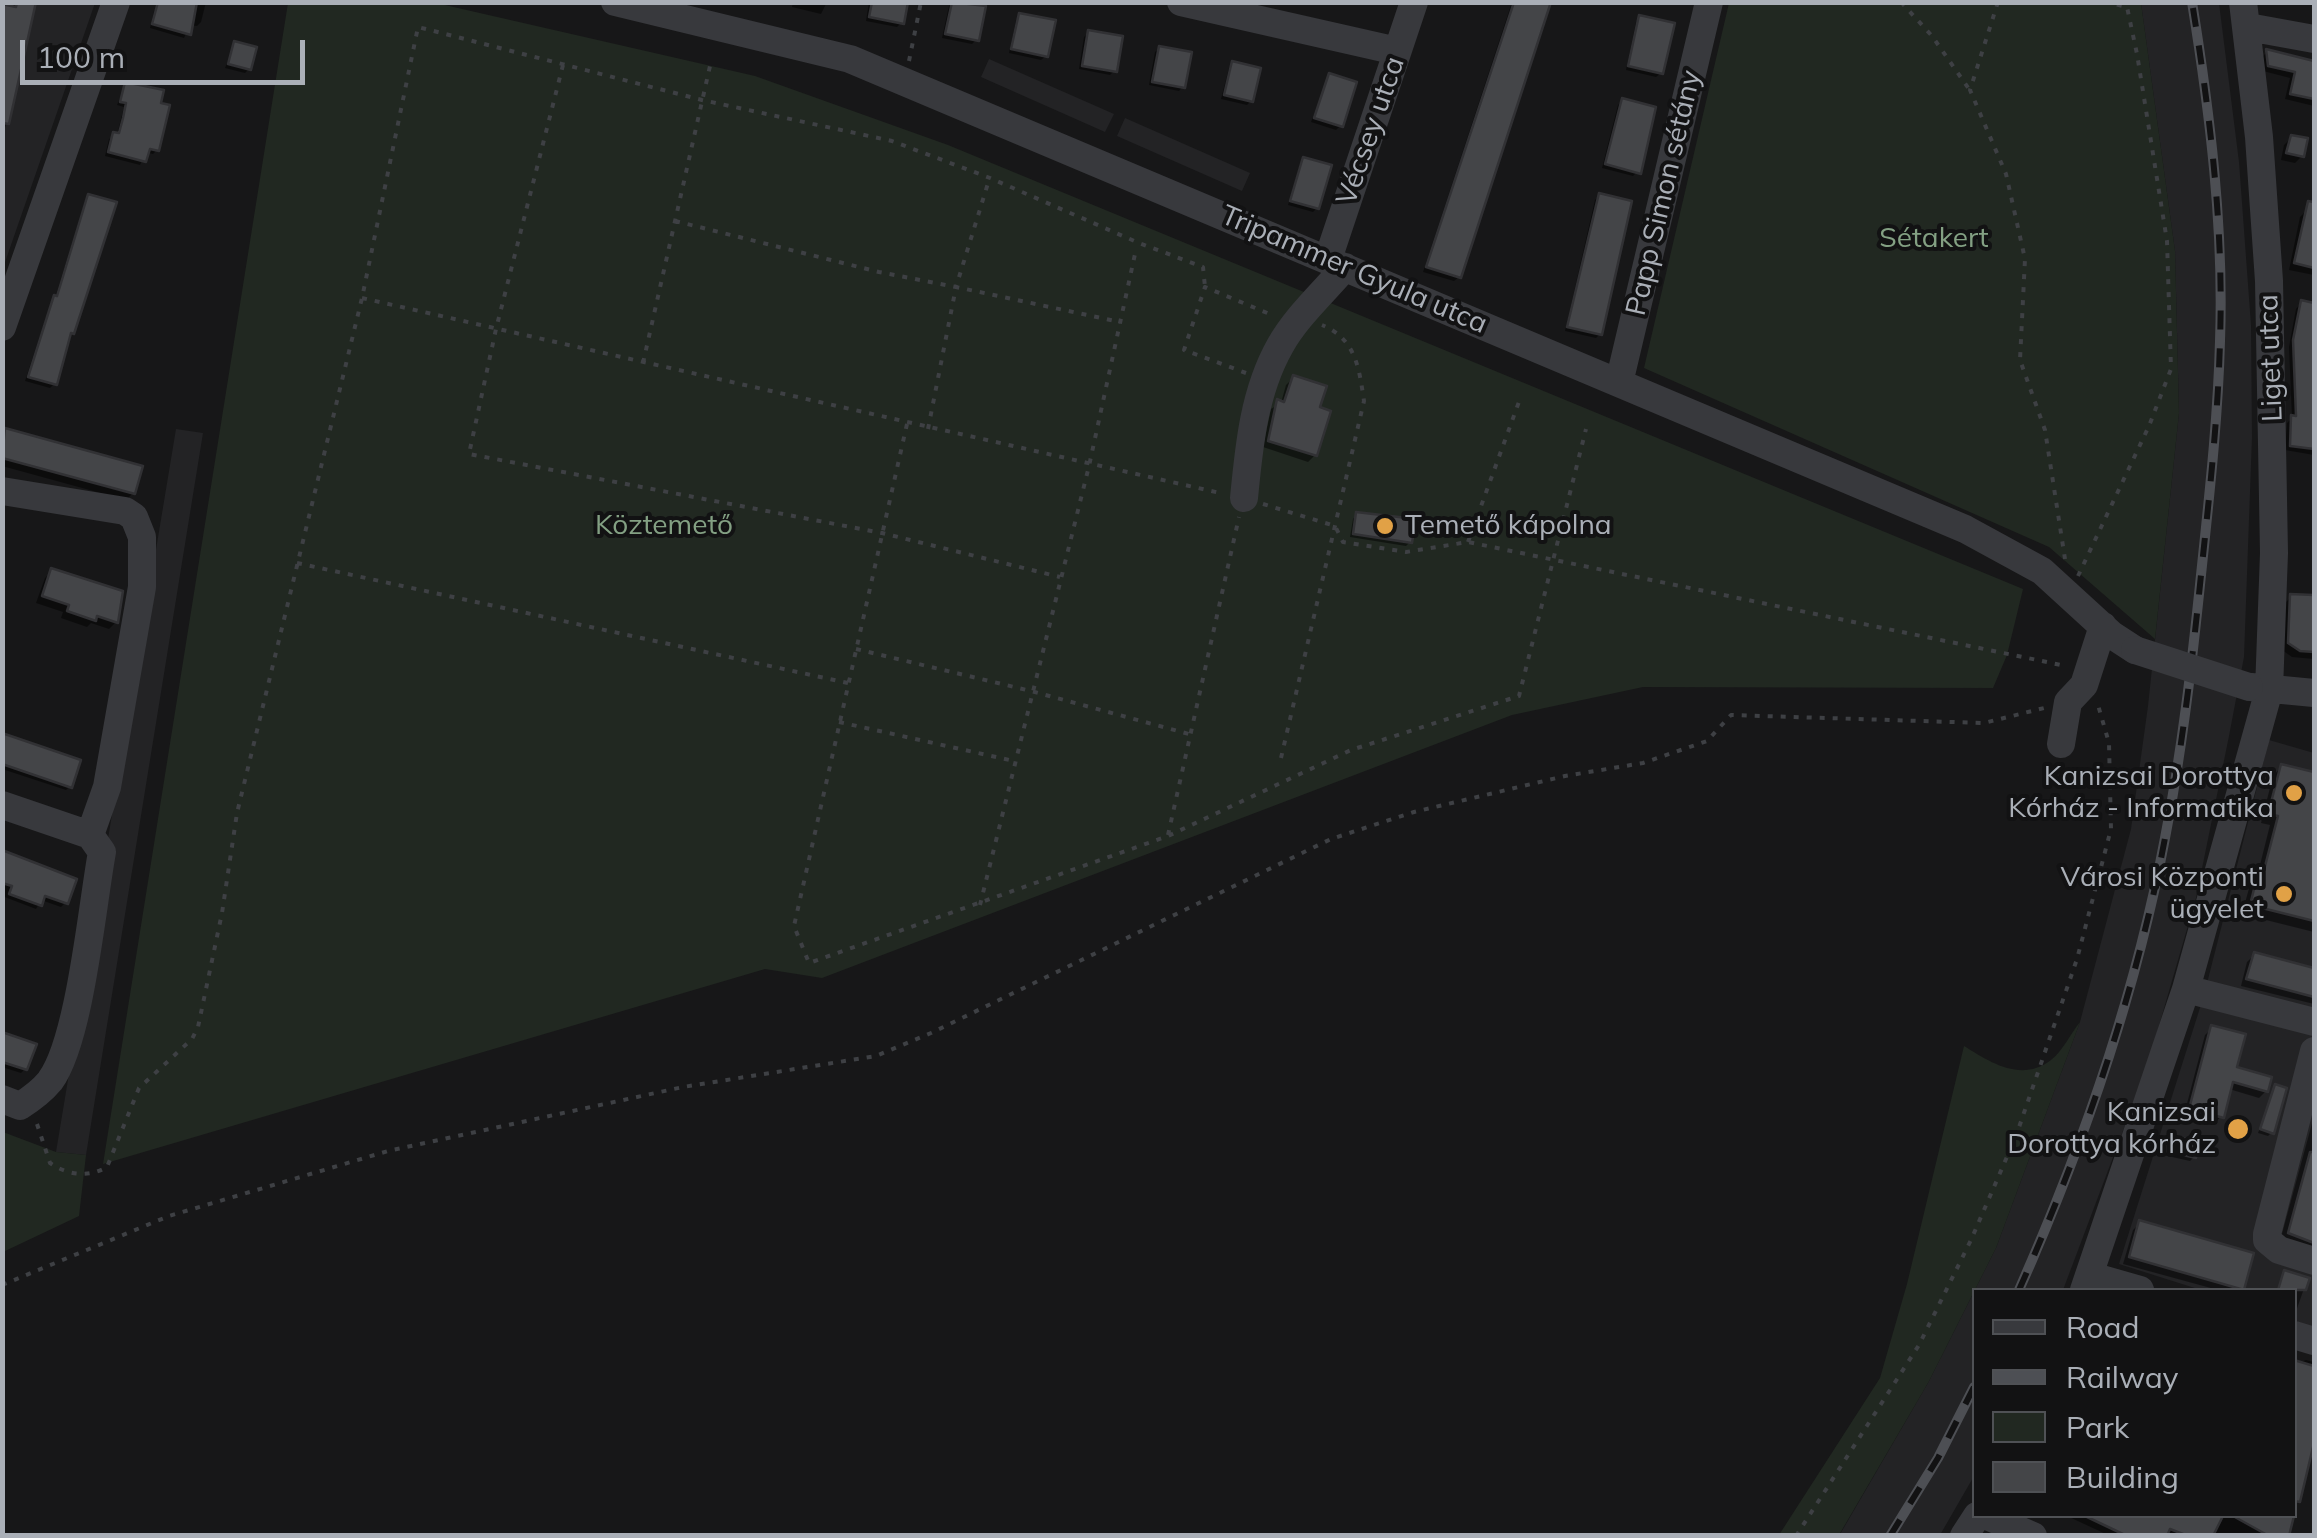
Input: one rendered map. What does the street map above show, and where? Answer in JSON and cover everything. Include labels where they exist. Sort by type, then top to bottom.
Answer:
[{"type":"street","points":[[6,308],[116,2]]},
{"type":"street","name":"Tripammer Gyula utca","points":[[615,2],[662,8],[850,59],[905,81],[1997,544],[2070,594],[2102,626],[2135,650],[2259,688],[2314,693]]},
{"type":"street","points":[[1181,2],[1398,51]]},
{"type":"street","name":"Vécsey utca","points":[[1336,263],[1414,2]]},
{"type":"street","name":"Papp Simon sétány","points":[[1619,383],[1709,2]]},
{"type":"street","points":[[2246,15],[2314,39]]},
{"type":"street","name":"Liget utca","points":[[2088,1284],[2186,989],[2259,688],[2274,554],[2269,281],[2246,15]]},
{"type":"street","points":[[1244,498],[1249,438],[1264,380],[1281,344],[1336,263]]},
{"type":"street","points":[[2,491],[125,512],[134,516],[142,537],[142,587],[107,787],[90,835]]},
{"type":"street","points":[[2061,744],[2102,626]]},
{"type":"street","points":[[2,805],[90,835],[102,852],[73,1021],[62,1059],[37,1095],[11,1103]]},
{"type":"street","points":[[2186,989],[2314,1022]]},
{"type":"street","points":[[2314,1051],[2267,1240],[2278,1250],[2314,1261]]},
{"type":"street","points":[[2088,1284],[2123,1288]]},
{"type":"street","points":[[1992,1518],[2033,1536]]},
{"type":"path","points":[[905,81],[922,2]]},
{"type":"path","points":[[1901,2],[1932,36],[1970,90],[2006,174],[2025,258],[2020,360],[2046,430],[2070,594]]},
{"type":"path","points":[[1970,90],[1998,2]]},
{"type":"path","points":[[2070,594],[2149,426],[2171,369],[2168,241],[2138,54],[2126,7],[2106,2]]},
{"type":"path","points":[[11,1103],[35,1120],[50,1163],[60,1170],[90,1174],[107,1167],[140,1088],[192,1039],[198,1027],[237,813],[362,298],[418,28],[702,100],[892,141],[990,178],[1139,244],[1203,266],[1205,286],[1184,350],[1264,380]]},
{"type":"path","points":[[563,65],[496,329],[469,454],[882,533],[1060,577]]},
{"type":"path","points":[[643,363],[710,66]]},
{"type":"path","points":[[928,429],[956,287],[990,178]]},
{"type":"path","points":[[675,222],[878,272],[1120,322]]},
{"type":"path","points":[[980,905],[1088,466],[1135,254]]},
{"type":"path","points":[[1205,286],[1340,332],[1358,361],[1364,401],[1281,758]]},
{"type":"path","points":[[362,298],[1088,466],[1244,498],[1335,526],[1344,542],[1406,552],[1468,542],[2080,685],[2102,712],[2109,743],[2111,828],[2077,959],[2016,1136],[1971,1240],[1918,1346],[1796,1536]]},
{"type":"path","points":[[1468,542],[1520,399]]},
{"type":"path","points":[[907,424],[794,926],[809,963],[1168,836],[1351,750],[1519,696],[1586,429]]},
{"type":"path","points":[[1168,836],[1244,498]]},
{"type":"path","points":[[298,564],[848,683]]},
{"type":"path","points":[[856,649],[1189,734]]},
{"type":"path","points":[[2,1285],[169,1216],[388,1151],[683,1087],[876,1056],[1331,840],[1414,812],[1565,776],[1643,763],[1707,741],[1730,715],[1984,723],[2080,685]]},
{"type":"path","points":[[840,722],[1014,761]]},
{"type":"shaded area","points":[[3,3],[95,3],[3,268]]},
{"type":"shaded area","points":[[2141,3],[2219,3],[2239,162],[2251,325],[2252,437],[2244,657],[2196,898],[2147,1067],[2064,1288],[1976,1288],[1996,1248],[2080,1022],[2131,829],[2148,706],[2179,413],[2175,251]]},
{"type":"shaded area","points":[[989,59],[1114,114],[1105,132],[981,77]]},
{"type":"shaded area","points":[[1125,118],[1250,173],[1242,191],[1117,136]]},
{"type":"shaded area","points":[[176,429],[203,433],[86,1155],[56,1152]]},
{"type":"shaded area","name":"Kanizsai Dorottya kórház","points":[[2269,740],[2314,753],[2314,1328],[2297,1322],[2297,1288],[2195,1288],[2119,1264],[2204,995]]},
{"type":"shaded area","points":[[1972,1296],[1972,1479],[1940,1535],[1839,1536],[1928,1383]]},
{"type":"green space","name":"Köztemető","points":[[288,3],[436,3],[755,76],[948,145],[2023,589],[2007,655],[1993,688],[1643,687],[1512,715],[822,978],[765,969],[103,1164]]},
{"type":"green space","name":"Sétakert","points":[[1729,3],[2141,3],[2175,251],[2179,413],[2155,639],[2049,547],[1644,368]]},
{"type":"green space","points":[[2080,1022],[1996,1248],[1976,1288],[1972,1288],[1972,1296],[1928,1383],[1839,1535],[1779,1535],[1880,1378],[1907,1284],[1964,1046],[2017,1070],[2040,1067],[2063,1047]]},
{"type":"green space","points":[[3,1132],[56,1152],[86,1155],[79,1216],[3,1252]]},
{"type":"building","points":[[17,2],[36,2],[9,124],[2,123],[2,4],[16,7]]},
{"type":"building","points":[[158,2],[197,2],[191,35],[152,24]]},
{"type":"building","points":[[872,2],[908,2],[904,24],[869,17]]},
{"type":"building","points":[[952,2],[986,6],[979,41],[945,34]]},
{"type":"building","points":[[1514,2],[1551,2],[1461,278],[1426,267]]},
{"type":"building","points":[[1019,13],[1056,20],[1048,57],[1011,49]]},
{"type":"building","points":[[1639,15],[1675,23],[1663,74],[1628,66]]},
{"type":"building","points":[[1088,30],[1123,36],[1117,72],[1082,66]]},
{"type":"building","points":[[234,41],[257,47],[251,70],[228,64]]},
{"type":"building","points":[[1159,46],[1192,52],[1185,88],[1152,82]]},
{"type":"building","points":[[2266,49],[2314,61],[2314,99],[2290,94],[2295,72],[2268,66]]},
{"type":"building","points":[[1232,61],[1261,68],[1253,102],[1224,95]]},
{"type":"building","points":[[1329,73],[1357,82],[1343,127],[1314,118]]},
{"type":"building","points":[[125,82],[164,90],[161,103],[170,105],[159,151],[150,149],[146,162],[108,152],[113,132],[119,133],[123,118],[126,103],[120,102]]},
{"type":"building","points":[[1622,98],[1656,107],[1641,174],[1605,164]]},
{"type":"building","points":[[2291,135],[2308,138],[2304,157],[2286,153]]},
{"type":"building","points":[[1303,157],[1332,165],[1319,209],[1290,201]]},
{"type":"building","points":[[1599,193],[1632,201],[1602,335],[1567,327]]},
{"type":"building","points":[[88,194],[117,202],[57,385],[28,377]]},
{"type":"building","points":[[2308,201],[2314,202],[2314,268],[2294,263]]},
{"type":"building","points":[[2301,300],[2314,303],[2314,449],[2290,446],[2291,415],[2296,416],[2293,340]]},
{"type":"building","points":[[1293,375],[1327,386],[1320,407],[1331,411],[1317,456],[1268,441],[1277,399],[1284,402]]},
{"type":"building","points":[[5,428],[143,466],[135,494],[2,458]]},
{"type":"building","name":"Temető kápolna","points":[[1356,512],[1416,519],[1412,543],[1353,534]]},
{"type":"building","points":[[51,568],[123,591],[118,623],[97,616],[96,621],[67,611],[69,605],[42,596]]},
{"type":"building","points":[[2290,594],[2314,595],[2314,652],[2300,651],[2288,643]]},
{"type":"building","points":[[2,733],[81,760],[72,788],[2,764]]},
{"type":"building","points":[[2281,764],[2314,772],[2314,921],[2250,905],[2278,816],[2268,814]]},
{"type":"building","points":[[2,850],[77,879],[68,904],[45,896],[42,906],[9,894],[12,886],[2,883]]},
{"type":"building","points":[[2254,952],[2314,968],[2314,997],[2246,979]]},
{"type":"building","points":[[2211,1025],[2246,1034],[2237,1067],[2272,1077],[2268,1092],[2233,1082],[2224,1118],[2189,1109]]},
{"type":"building","points":[[2,1032],[37,1044],[27,1070],[2,1062]]},
{"type":"building","points":[[2275,1084],[2287,1088],[2274,1134],[2260,1129]]},
{"type":"building","points":[[2170,1135],[2200,1142],[2196,1158],[2166,1151]]},
{"type":"building","points":[[2310,1152],[2314,1152],[2314,1243],[2288,1233]]},
{"type":"building","points":[[2139,1220],[2254,1253],[2245,1288],[2129,1257]]},
{"type":"building","points":[[2284,1270],[2310,1278],[2306,1290],[2279,1288]]},
{"type":"building","points":[[2297,1361],[2314,1366],[2314,1443],[2300,1502]]},
{"type":"building","points":[[2089,1518],[2222,1518],[2213,1536],[2188,1536],[2170,1529],[2167,1536],[2127,1536]]},
{"type":"building","points":[[2237,1518],[2294,1518],[2289,1536],[2269,1536]]},
{"type":"railway","points":[[2020,1288],[2086,1125],[2123,1011],[2153,896],[2186,707],[2213,458],[2221,299],[2214,171],[2192,2]]},
{"type":"railway","points":[[1890,1536],[1938,1458],[1972,1391]]},
{"type":"place","name":"Temető kápolna","points":[[1385,526]]},
{"type":"place","name":"Kanizsai Dorottya Kórház - Informatika","points":[[2294,793]]},
{"type":"place","name":"Városi Központi ügyelet","points":[[2284,894]]},
{"type":"place","name":"Kanizsai Dorottya kórház","points":[[2238,1129]]}]
